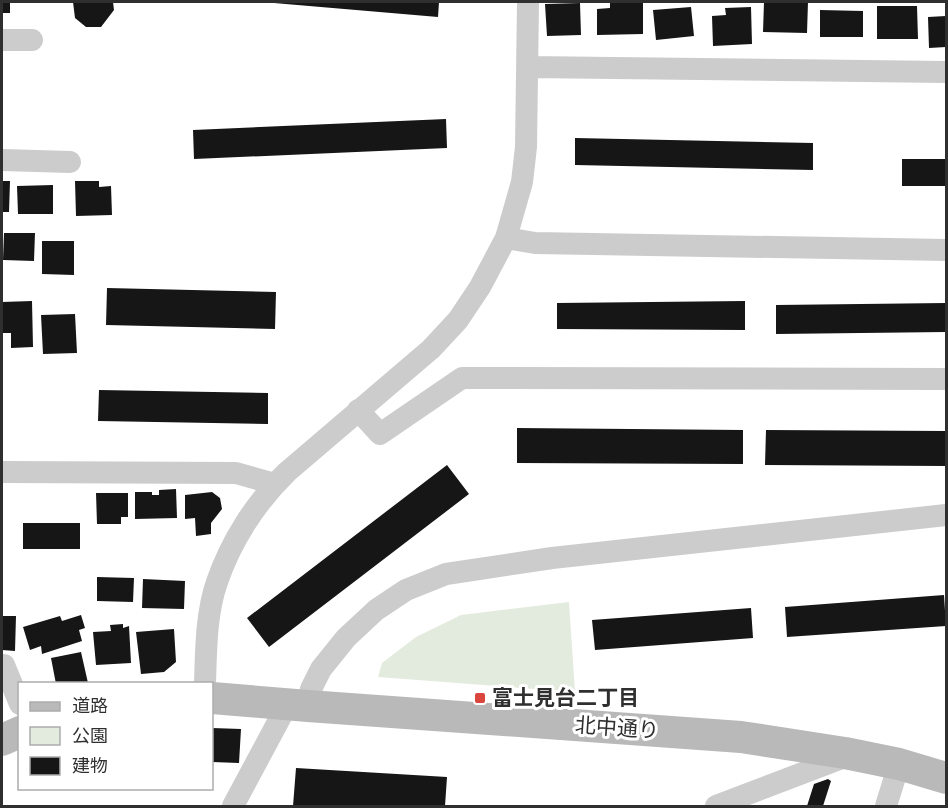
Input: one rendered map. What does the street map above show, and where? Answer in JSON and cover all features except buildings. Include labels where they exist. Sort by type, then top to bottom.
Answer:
[{"type":"street","points":[[205,682],[209,625],[216,583],[229,551],[245,522],[275,484],[431,349],[458,320],[480,287],[506,238],[522,182],[526,147],[528,2]]},
{"type":"street","points":[[2,40],[32,40]]},
{"type":"street","points":[[528,67],[946,72]]},
{"type":"street","points":[[2,160],[70,162]]},
{"type":"street","points":[[506,238],[535,243],[946,250]]},
{"type":"street","points":[[358,410],[380,434],[462,378],[946,380]]},
{"type":"street","points":[[2,472],[236,473],[275,484]]},
{"type":"street","points":[[233,807],[297,706],[311,689],[321,669],[346,638],[376,610],[406,590],[446,574],[552,558],[946,515]]},
{"type":"street","points":[[2,665],[4,665],[18,699]]},
{"type":"street","name":"北中通り","points":[[213,698],[741,737],[851,754],[899,764],[946,778]]},
{"type":"street","points":[[2,740],[18,733]]},
{"type":"street","points":[[716,807],[851,754]]},
{"type":"street","points":[[886,807],[899,764]]},
{"type":"green space","points":[[569,602],[575,692],[378,677],[382,663],[416,637],[461,615]]},
{"type":"place","name":"富士見台二丁目","points":[[480,698]]}]
